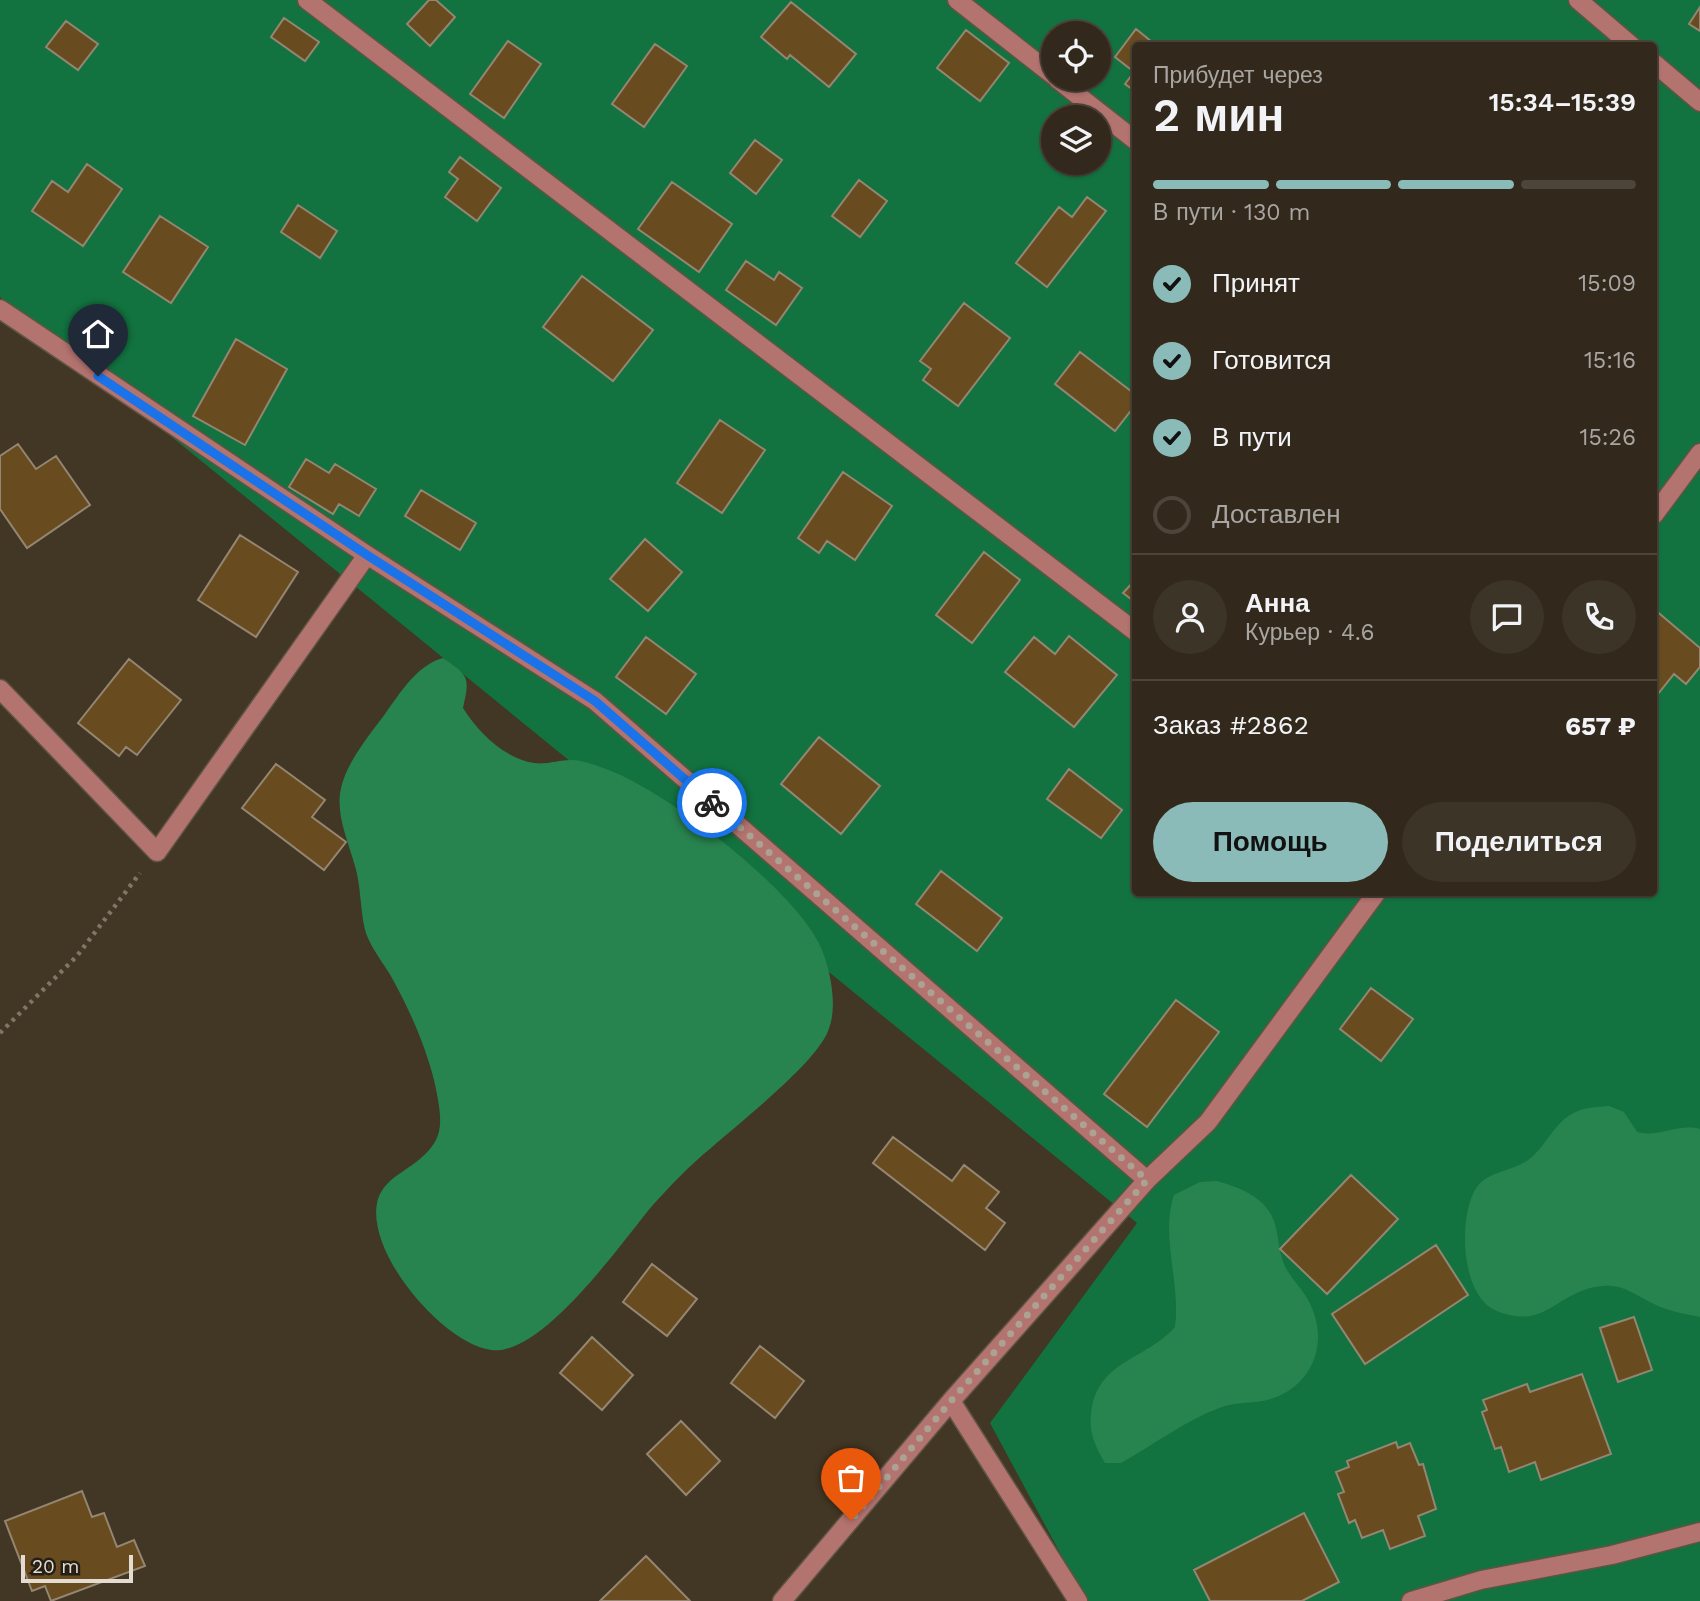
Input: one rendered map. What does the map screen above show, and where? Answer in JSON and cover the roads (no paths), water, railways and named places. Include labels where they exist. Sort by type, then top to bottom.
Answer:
[{"type":"lane","points":[[307,0],[1132,629]]},
{"type":"lane","points":[[957,0],[1041,66]]},
{"type":"lane","points":[[1578,0],[1627,42]]},
{"type":"lane","points":[[1657,66],[1700,102]]},
{"type":"lane","points":[[1073,91],[1132,138]]},
{"type":"lane","points":[[0,309],[367,555],[595,701],[1147,1180]]},
{"type":"lane","points":[[1657,510],[1700,453]]},
{"type":"lane","points":[[0,689],[157,852],[367,555]]},
{"type":"lane","points":[[782,1601],[951,1401],[1147,1180],[1208,1122],[1374,896]]},
{"type":"lane","points":[[951,1401],[1078,1601]]},
{"type":"lane","points":[[1411,1601],[1481,1580],[1612,1555],[1700,1532]]}]
